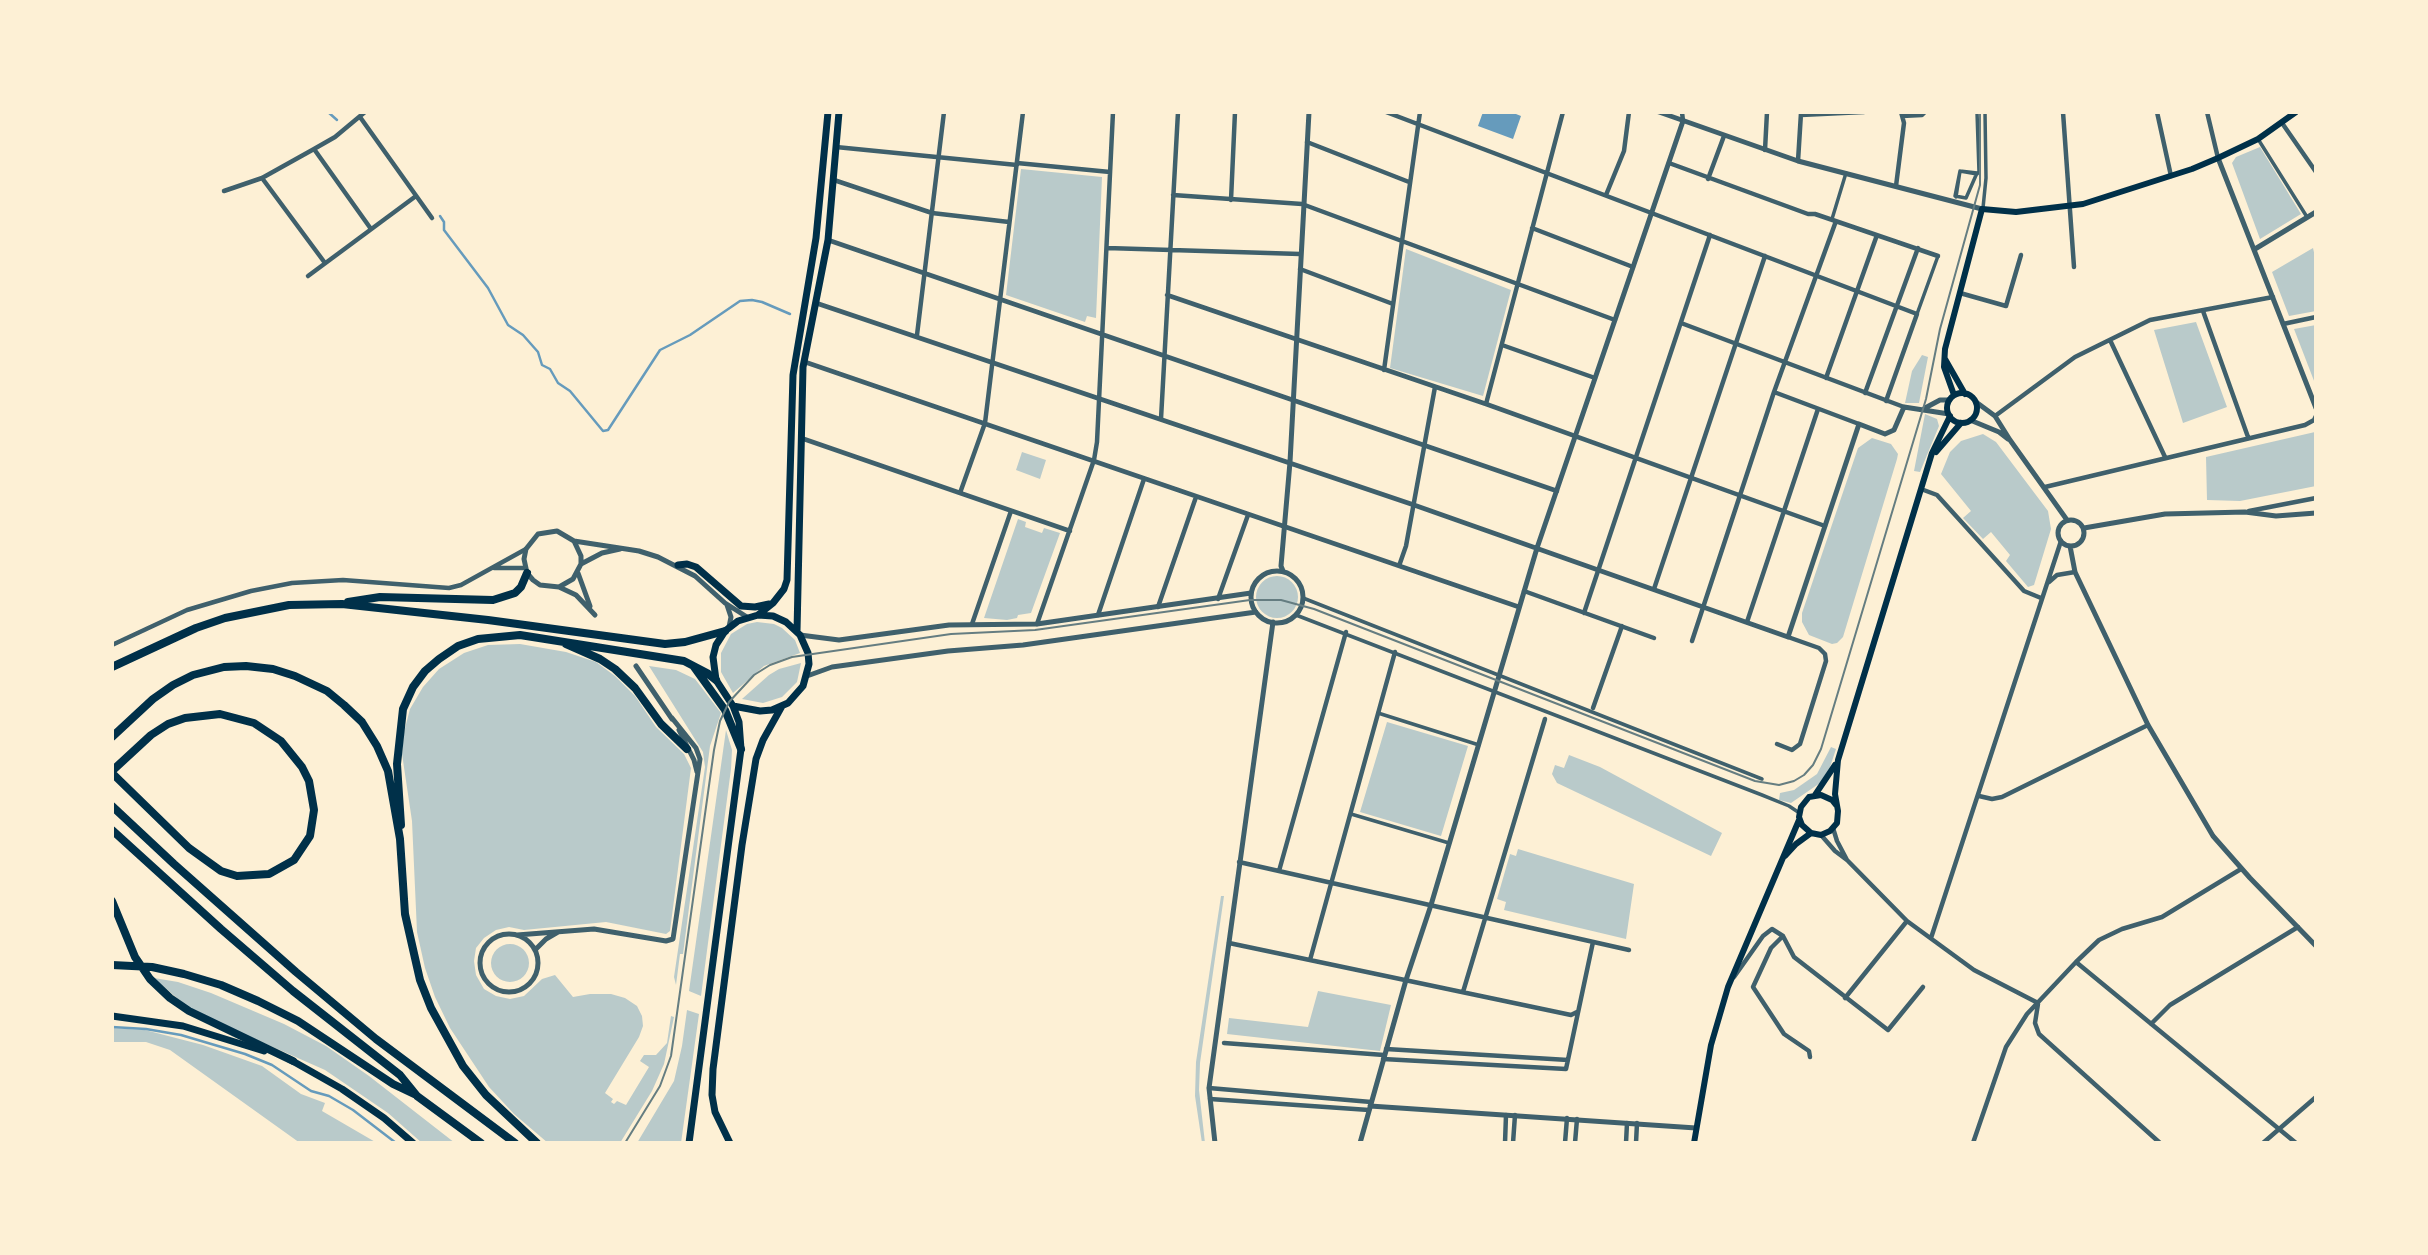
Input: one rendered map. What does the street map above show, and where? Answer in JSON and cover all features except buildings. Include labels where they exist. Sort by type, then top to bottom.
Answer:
[{"type":"highway","points":[[112,667],[196,628],[225,618],[289,606],[342,604],[380,597],[494,600],[515,593],[521,587],[526,570]]},
{"type":"highway","points":[[342,604],[488,620],[664,644],[685,642],[727,629]]},
{"type":"highway","points":[[400,839],[402,821],[397,764],[403,709],[413,687],[425,671],[458,646],[478,639],[520,635],[661,656],[692,664],[716,680]]},
{"type":"highway","points":[[560,641],[600,659],[615,669],[635,688],[661,724],[687,749]]},
{"type":"highway","points":[[692,664],[725,710],[741,749]]},
{"type":"highway","points":[[112,737],[153,699],[173,685],[206,671],[246,666],[273,669],[327,691],[362,722],[388,771],[400,839],[405,914],[420,980],[431,1009],[463,1066],[486,1095],[537,1143]]},
{"type":"highway","points":[[220,714],[254,723],[281,741],[302,767],[309,781],[314,810],[310,836],[293,860],[269,874],[237,876],[221,871],[189,848],[112,772],[151,735],[168,724],[185,718],[220,714]]},
{"type":"highway","points":[[112,806],[306,980],[396,1054],[515,1143]]},
{"type":"highway","points":[[112,830],[293,991],[400,1075],[417,1096]]},
{"type":"highway","points":[[112,901],[135,957],[150,979],[170,998],[188,1011],[293,1061]]},
{"type":"highway","points":[[112,965],[152,967],[221,985],[268,1006],[298,1021],[393,1084],[417,1096],[481,1143]]},
{"type":"main road","points":[[758,615],[773,603],[784,589],[789,567],[793,375],[817,238],[828,112]]},
{"type":"main road","points":[[730,1143],[720,1127],[712,1095],[742,845],[756,759],[762,740],[782,706],[797,695],[807,676],[808,653],[799,633],[801,438],[805,362],[828,240],[839,112]]},
{"type":"main road","points":[[1952,398],[1944,367],[1946,342],[1982,209],[2016,212],[2083,204],[2218,158],[2258,139],[2296,112]]},
{"type":"main road","points":[[1928,466],[1943,442],[1976,412],[1976,402],[1965,394],[1945,359]]},
{"type":"main road","points":[[1799,816],[1802,825],[1811,833],[1821,835],[1833,828],[1838,817],[1838,760],[1928,466],[1949,415],[1947,406],[1952,398],[1965,394]]},
{"type":"main road","points":[[1949,415],[1961,423]]},
{"type":"main road","points":[[678,565],[696,567],[741,606],[754,607],[773,603]]},
{"type":"main road","points":[[689,1143],[741,749],[738,722],[733,706],[716,680],[713,657],[716,645],[727,629],[747,617],[773,616],[799,633]]},
{"type":"main road","points":[[733,706],[760,711],[782,706]]},
{"type":"main road","points":[[1694,1143],[1711,1045],[1728,987],[1784,858],[1804,802],[1815,795],[1838,760]]},
{"type":"main road","points":[[1815,795],[1827,797],[1836,805]]},
{"type":"main road","points":[[1784,858],[1796,844],[1811,833]]},
{"type":"main road","points":[[112,1016],[193,1028],[293,1061],[342,1089],[384,1118],[413,1143]]},
{"type":"street","points":[[224,191],[262,178],[314,149],[335,137],[365,112]]},
{"type":"street","points":[[917,335],[944,112]]},
{"type":"street","points":[[960,493],[985,423],[1023,112]]},
{"type":"street","points":[[1037,624],[1094,460],[1097,442],[1113,112]]},
{"type":"street","points":[[1161,419],[1178,112]]},
{"type":"street","points":[[1231,200],[1235,112]]},
{"type":"street","points":[[1283,571],[1281,566],[1290,462],[1309,112]]},
{"type":"street","points":[[1386,112],[1917,314]]},
{"type":"street","points":[[1384,370],[1420,112]]},
{"type":"street","points":[[1486,404],[1563,112]]},
{"type":"street","points":[[1606,195],[1624,151],[1629,112]]},
{"type":"street","points":[[1659,112],[1798,161],[1982,209],[1986,178],[1985,112]]},
{"type":"street","points":[[1360,1143],[1406,980],[1431,905],[1537,548],[1683,121],[1682,112]]},
{"type":"street","points":[[1765,150],[1767,112]]},
{"type":"street","points":[[1798,161],[1801,113],[1866,112]]},
{"type":"street","points":[[1896,186],[1902,146],[1901,114],[1922,115],[1925,112]]},
{"type":"street","points":[[1977,112],[1978,173],[1966,198],[1956,197],[1960,170],[1978,173]]},
{"type":"street","points":[[2063,112],[2074,267]]},
{"type":"street","points":[[2157,112],[2171,176]]},
{"type":"street","points":[[2207,112],[2218,158],[2316,408]]},
{"type":"street","points":[[360,117],[432,218]]},
{"type":"street","points":[[2282,123],[2316,172]]},
{"type":"street","points":[[1709,178],[1724,136]]},
{"type":"street","points":[[2258,139],[2307,217]]},
{"type":"street","points":[[1307,142],[1409,182]]},
{"type":"street","points":[[836,147],[1110,172]]},
{"type":"street","points":[[314,149],[371,229]]},
{"type":"street","points":[[1669,163],[1808,214],[1834,220],[1938,256],[1886,401]]},
{"type":"street","points":[[1692,641],[1774,392],[1816,275],[1846,173]]},
{"type":"street","points":[[262,178],[325,263]]},
{"type":"street","points":[[834,180],[932,213],[1010,222]]},
{"type":"street","points":[[1173,194],[1302,204],[1615,320]]},
{"type":"street","points":[[308,276],[416,195]]},
{"type":"street","points":[[2255,249],[2316,212]]},
{"type":"street","points":[[1532,229],[1633,267]]},
{"type":"street","points":[[1584,613],[1710,235]]},
{"type":"street","points":[[1826,378],[1877,235]]},
{"type":"street","points":[[828,240],[1557,491]]},
{"type":"street","points":[[1107,248],[1300,254]]},
{"type":"street","points":[[1865,393],[1918,248]]},
{"type":"street","points":[[1960,293],[2006,306],[2021,255]]},
{"type":"street","points":[[1654,589],[1765,256]]},
{"type":"street","points":[[1299,269],[1393,304]]},
{"type":"street","points":[[1167,295],[1486,404],[1825,526]]},
{"type":"street","points":[[1995,416],[2075,357],[2150,320],[2273,297]]},
{"type":"street","points":[[816,303],[1290,462],[1819,648],[1825,654],[1826,661],[1800,744],[1792,750],[1777,744]]},
{"type":"street","points":[[2203,311],[2248,437]]},
{"type":"street","points":[[2283,324],[2316,317]]},
{"type":"street","points":[[1681,323],[1886,401],[1949,415]]},
{"type":"street","points":[[2110,340],[2165,457]]},
{"type":"street","points":[[1502,345],[1595,379]]},
{"type":"street","points":[[805,362],[1519,607]]},
{"type":"street","points":[[1399,566],[1406,546],[1435,387]]},
{"type":"street","points":[[1774,392],[1885,434],[1894,430],[1904,407]]},
{"type":"street","points":[[1925,408],[1940,400],[1952,398]]},
{"type":"street","points":[[1976,402],[1995,416],[2067,520]]},
{"type":"street","points":[[1747,622],[1818,409]]},
{"type":"street","points":[[2045,487],[2305,425],[2316,416]]},
{"type":"street","points":[[1970,420],[1999,432],[2010,440]]},
{"type":"street","points":[[1788,637],[1859,424]]},
{"type":"street","points":[[801,438],[1070,531]]},
{"type":"street","points":[[1098,615],[1144,479]]},
{"type":"street","points":[[1921,489],[1937,495],[2024,591],[2041,598]]},
{"type":"street","points":[[1158,607],[1196,497]]},
{"type":"street","points":[[2245,512],[2316,498]]},
{"type":"street","points":[[972,624],[1012,511]]},
{"type":"street","points":[[2084,528],[2165,514],[2245,512],[2276,516],[2316,513]]},
{"type":"street","points":[[1218,599],[1248,515]]},
{"type":"street","points":[[2067,520],[2078,521],[2084,528]]},
{"type":"street","points":[[1931,938],[2061,541],[2058,529],[2067,520]]},
{"type":"street","points":[[2061,541],[2070,546],[2077,545],[2082,540],[2084,528]]},
{"type":"street","points":[[112,645],[187,610],[251,591],[292,583],[343,580],[449,588],[461,585],[526,549],[538,534],[548,531],[558,531],[574,541],[639,551],[678,565],[747,617]]},
{"type":"street","points":[[559,587],[578,573],[581,564],[581,556],[574,541]]},
{"type":"street","points":[[2070,546],[2075,572],[2148,724],[2213,836],[2241,869],[2316,946]]},
{"type":"street","points":[[526,549],[526,570]]},
{"type":"street","points":[[581,564],[602,553],[620,549]]},
{"type":"street","points":[[486,570],[499,567],[526,570],[540,585],[559,587],[576,596],[595,615],[583,591],[578,573]]},
{"type":"street","points":[[1283,571],[1296,579],[1301,586],[1303,598],[1296,615],[1282,622],[1273,622],[1256,612],[1251,593],[1254,585],[1266,573],[1283,571]]},
{"type":"street","points":[[2046,585],[2057,575],[2075,572]]},
{"type":"street","points":[[1524,591],[1654,638]]},
{"type":"street","points":[[799,633],[839,640],[972,624],[1037,624],[1251,593]]},
{"type":"street","points":[[1303,598],[1762,779]]},
{"type":"street","points":[[725,603],[732,617],[727,629]]},
{"type":"street","points":[[807,676],[832,667],[953,650],[1023,645],[1256,612]]},
{"type":"street","points":[[1296,615],[1346,632],[1788,806],[1799,816]]},
{"type":"street","points":[[1215,1143],[1209,1088],[1273,622]]},
{"type":"street","points":[[1592,710],[1622,626]]},
{"type":"street","points":[[1279,871],[1346,632]]},
{"type":"street","points":[[1310,960],[1395,652]]},
{"type":"street","points":[[636,666],[686,742],[698,775]]},
{"type":"street","points":[[1378,713],[1479,745]]},
{"type":"street","points":[[517,935],[535,950],[538,959],[537,972],[525,987],[507,992],[490,985],[481,968],[484,949],[498,937],[517,935],[560,931],[594,929],[666,941],[673,939],[698,775],[699,752],[672,719]]},
{"type":"street","points":[[1463,992],[1545,719]]},
{"type":"street","points":[[1979,796],[1992,799],[2002,797],[2148,724]]},
{"type":"street","points":[[1350,813],[1449,844]]},
{"type":"street","points":[[1833,828],[1847,860]]},
{"type":"street","points":[[1821,835],[1907,920],[1974,970],[2038,1003]]},
{"type":"street","points":[[1239,862],[1629,950]]},
{"type":"street","points":[[1973,1143],[2006,1047],[2027,1014],[2076,962],[2099,940],[2122,929],[2162,917],[2241,869]]},
{"type":"street","points":[[1845,998],[1907,920]]},
{"type":"street","points":[[2151,1024],[2170,1004],[2298,927]]},
{"type":"street","points":[[1728,987],[1763,936],[1772,929],[1783,936],[1794,957],[1888,1030],[1923,987]]},
{"type":"street","points":[[535,950],[546,939],[560,931]]},
{"type":"street","points":[[1783,936],[1771,948],[1753,987],[1784,1034],[1809,1051],[1810,1057]]},
{"type":"street","points":[[1224,1043],[1566,1069],[1592,942]]},
{"type":"street","points":[[1229,943],[1571,1015],[1577,1012]]},
{"type":"street","points":[[2076,962],[2296,1143]]},
{"type":"street","points":[[2038,1003],[2035,1023],[2039,1034],[2160,1143]]},
{"type":"street","points":[[1385,1054],[1568,1060]]},
{"type":"street","points":[[1209,1088],[1370,1106]]},
{"type":"street","points":[[2263,1143],[2316,1097]]},
{"type":"street","points":[[1210,1099],[1577,1118],[1696,1128]]},
{"type":"street","points":[[1505,1143],[1506,1115]]},
{"type":"street","points":[[1513,1143],[1515,1115]]},
{"type":"street","points":[[1565,1143],[1567,1118]]},
{"type":"street","points":[[1575,1143],[1577,1118]]},
{"type":"street","points":[[1626,1143],[1627,1122]]},
{"type":"street","points":[[1636,1143],[1637,1123]]},
{"type":"shaded area","points":[[2260,147],[2301,214],[2260,239],[2232,163],[2236,157]]},
{"type":"shaded area","points":[[1021,169],[1102,177],[1096,318],[1087,316],[1085,322],[1006,295]]},
{"type":"shaded area","points":[[2313,248],[2316,261],[2316,311],[2289,316],[2272,272]]},
{"type":"shaded area","points":[[1406,249],[1511,290],[1483,396],[1390,368]]},
{"type":"shaded area","points":[[2196,322],[2227,407],[2183,423],[2154,330]]},
{"type":"shaded area","points":[[2316,325],[2316,386],[2294,329]]},
{"type":"shaded area","points":[[1922,355],[1928,357],[1919,403],[1905,403],[1912,371]]},
{"type":"shaded area","points":[[1925,414],[1937,419],[1939,426],[1920,472],[1914,471]]},
{"type":"shaded area","points":[[2315,432],[2316,486],[2240,501],[2207,500],[2206,457]]},
{"type":"shaded area","points":[[1983,434],[1996,442],[2048,511],[2051,529],[2034,585],[2028,587],[2006,561],[2010,555],[1991,532],[1983,539],[1963,518],[1971,511],[1941,474],[1950,452],[1961,441]]},
{"type":"shaded area","points":[[1872,438],[1891,444],[1898,454],[1843,637],[1832,644],[1809,635],[1802,622],[1802,613],[1858,448]]},
{"type":"shaded area","points":[[1022,452],[1046,460],[1040,479],[1016,470]]},
{"type":"shaded area","points":[[1018,519],[1026,522],[1025,527],[1042,533],[1044,528],[1060,533],[1031,613],[1007,620],[984,618]]},
{"type":"shaded area","points":[[1277,576],[1292,582],[1298,597],[1292,612],[1277,618],[1262,612],[1256,597],[1262,582]]},
{"type":"shaded area","points":[[757,622],[782,628],[795,640],[800,653],[764,666],[733,693],[721,672],[721,653],[731,634],[747,624]]},
{"type":"shaded area","points":[[520,644],[566,652],[596,662],[635,696],[656,727],[684,754],[691,768],[670,931],[666,934],[606,922],[524,930],[509,927],[496,930],[476,948],[476,975],[484,989],[496,996],[510,999],[524,996],[542,979],[555,975],[573,997],[611,994],[625,998],[637,1006],[643,1026],[639,1037],[605,1093],[613,1099],[611,1102],[614,1104],[617,1101],[626,1105],[649,1067],[640,1061],[644,1055],[656,1055],[667,1043],[671,1016],[674,1017],[664,1064],[652,1091],[620,1143],[548,1143],[514,1114],[489,1087],[450,1028],[425,968],[417,932],[412,821],[402,754],[410,709],[423,687],[439,669],[464,653],[488,645]]},
{"type":"shaded area","points":[[801,663],[797,682],[782,697],[763,703],[742,699],[769,675],[779,669]]},
{"type":"shaded area","points":[[649,666],[676,670],[695,679],[721,713],[710,746],[683,954],[680,954],[676,985],[674,977],[705,767],[703,752]]},
{"type":"shaded area","points":[[1387,722],[1468,746],[1441,836],[1360,812]]},
{"type":"shaded area","points":[[726,730],[732,750],[731,769],[701,996],[689,991]]},
{"type":"shaded area","points":[[1831,747],[1836,749],[1830,767],[1820,783],[1791,803],[1779,800],[1780,793],[1794,790],[1817,774]]},
{"type":"shaded area","points":[[1569,755],[1600,767],[1722,833],[1711,856],[1557,783],[1552,774],[1555,765],[1564,768]]},
{"type":"shaded area","points":[[1518,849],[1634,884],[1626,939],[1504,910],[1506,902],[1497,899],[1510,854],[1516,856]]},
{"type":"shaded area","points":[[1221,896],[1224,896],[1200,1063],[1199,1090],[1205,1143],[1202,1143],[1195,1096],[1196,1062]]},
{"type":"shaded area","points":[[510,944],[523,950],[529,963],[523,976],[510,982],[497,976],[491,963],[497,950]]},
{"type":"shaded area","points":[[154,978],[178,982],[211,993],[284,1024],[326,1046],[455,1143],[422,1143],[388,1113],[325,1070],[205,1017],[184,1004]]},
{"type":"shaded area","points":[[1318,991],[1391,1005],[1380,1051],[1227,1034],[1229,1018],[1308,1027]]},
{"type":"shaded area","points":[[687,1010],[699,1014],[681,1143],[637,1143],[674,1081]]},
{"type":"shaded area","points":[[112,1028],[145,1030],[203,1045],[262,1066],[301,1094],[325,1103],[322,1111],[377,1143],[300,1143],[170,1050],[146,1042],[112,1042]]},
{"type":"water","points":[[1483,112],[1511,112],[1521,116],[1513,139],[1478,126]]},
{"type":"waterway","points":[[328,112],[337,120]]},
{"type":"waterway","points":[[440,216],[444,222],[444,230],[488,288],[508,325],[523,335],[538,352],[542,365],[550,369],[558,383],[570,391],[603,431],[608,430],[660,350],[690,335],[740,301],[762,302],[790,314]]},
{"type":"waterway","points":[[112,1027],[181,1035],[272,1065],[311,1091],[329,1096],[353,1110],[396,1143]]},
{"type":"tram line","points":[[625,1143],[660,1086],[671,1056],[720,721],[729,702],[754,675],[770,665],[792,657],[951,634],[1035,630],[1250,600],[1281,600],[1314,609],[1755,781],[1779,785],[1804,775],[1821,749],[1926,399],[1940,329],[1980,185],[1980,112]]}]
